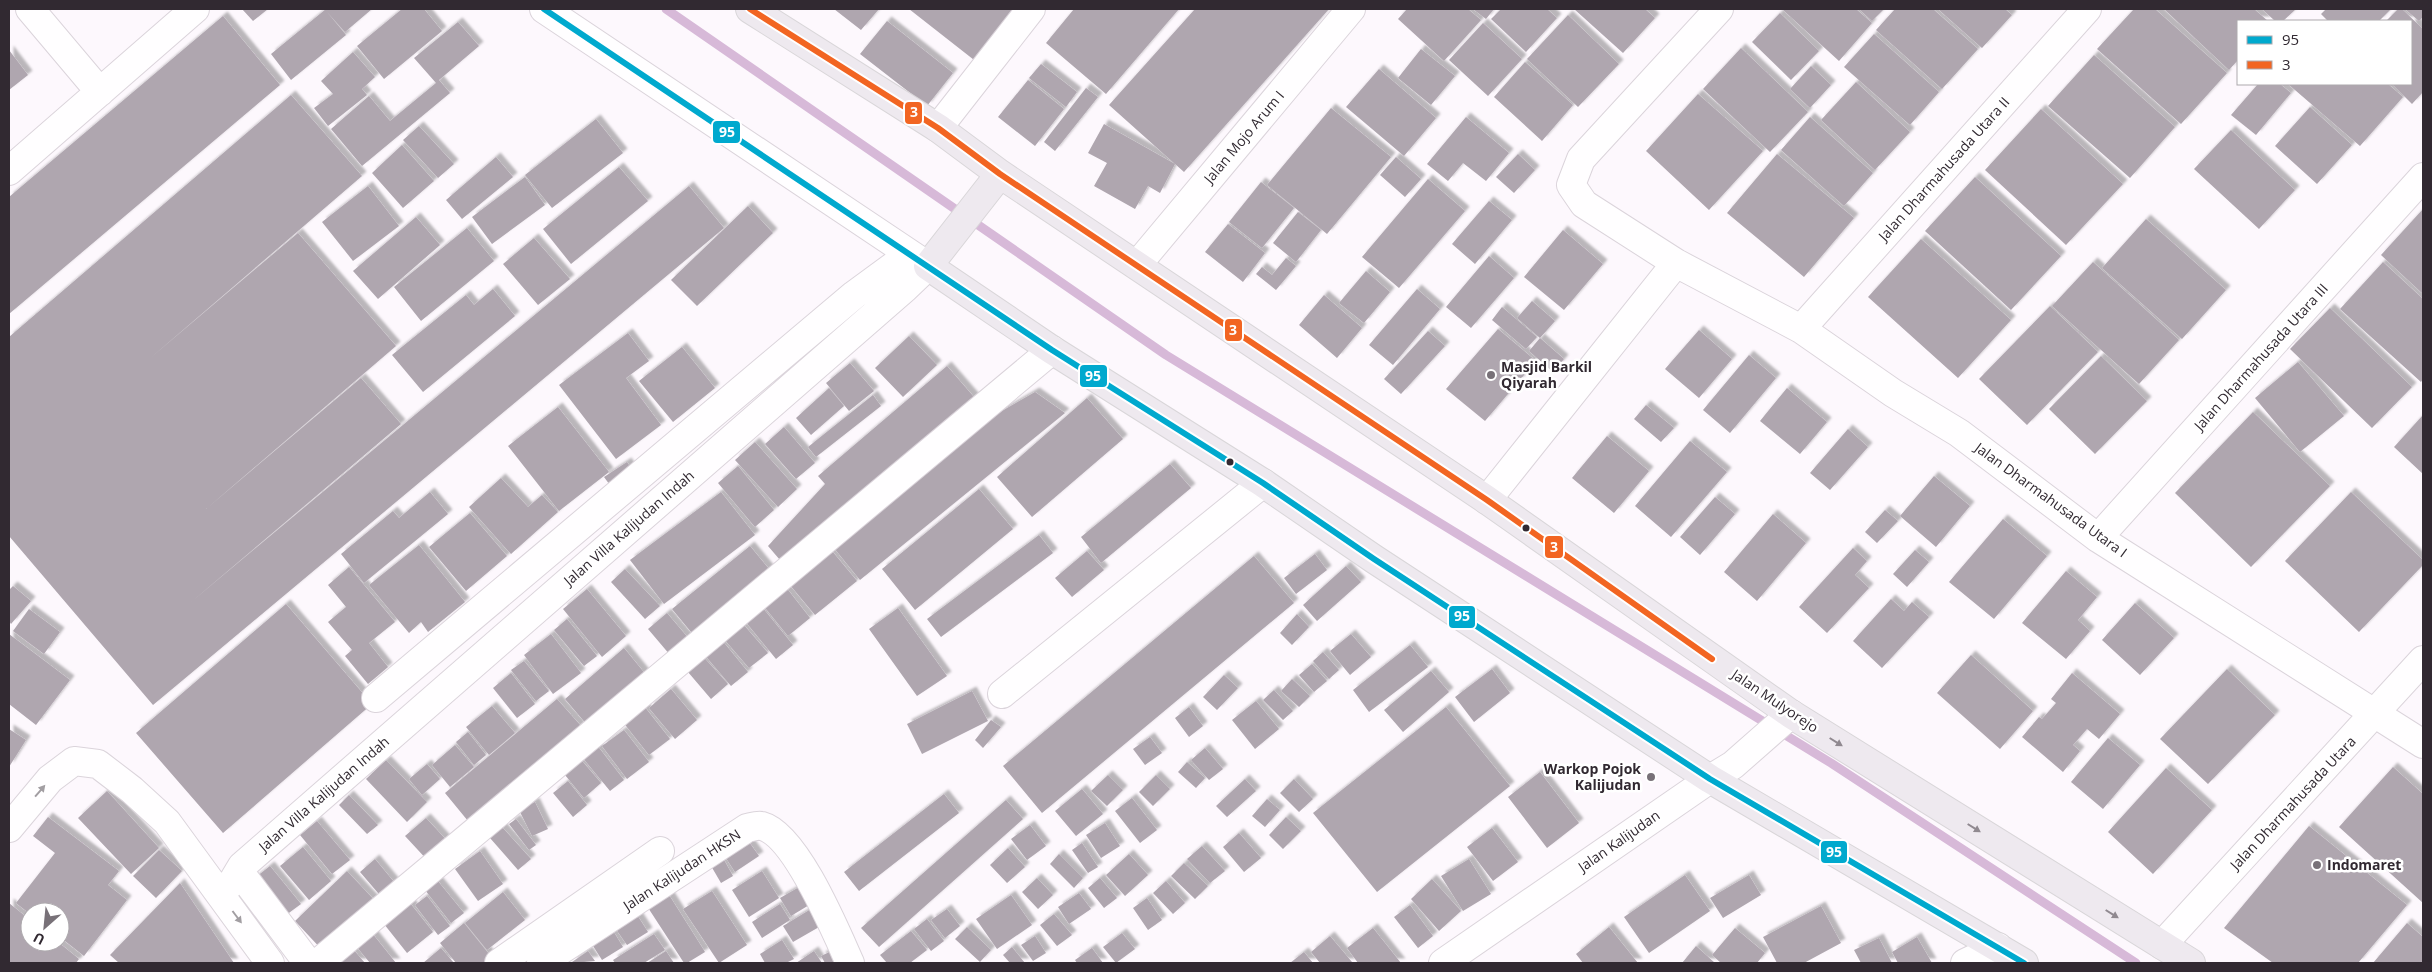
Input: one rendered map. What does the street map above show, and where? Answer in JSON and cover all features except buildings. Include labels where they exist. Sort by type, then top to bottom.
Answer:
[{"type":"main road","name":"Jalan Mulyorejo","points":[[750,9],[938,128],[1000,174],[1487,500],[1787,718],[2191,963]]},
{"type":"main road","name":"Jalan Villa Kalijudan Indah","points":[[927,255],[974,207],[1000,174]]},
{"type":"main road","points":[[927,255],[1052,350],[1263,483],[1374,559],[1710,779],[2024,963]]},
{"type":"street","points":[[30,9],[100,92]]},
{"type":"street","points":[[9,171],[195,9]]},
{"type":"street","points":[[544,9],[927,255]]},
{"type":"street","points":[[938,128],[1031,9]]},
{"type":"street","name":"Jalan Mojo Arum I","points":[[1137,264],[1351,9]]},
{"type":"street","name":"Jalan Dharmahusada Utara I","points":[[1718,9],[1581,159],[1571,184],[1584,204],[1676,263],[1801,329],[1893,393],[1960,433],[2098,538],[2423,744]]},
{"type":"street","name":"Jalan Dharmahusada Utara II","points":[[1801,329],[2088,9]]},
{"type":"street","name":"Jalan Dharmahusada Utara III","points":[[2098,538],[2423,177]]},
{"type":"street","name":"Jalan Villa Kalijudan Indah","points":[[376,698],[854,296],[927,255]]},
{"type":"street","name":"Jalan Villa Kalijudan Indah","points":[[240,868],[897,295],[927,255]]},
{"type":"street","points":[[1487,500],[1676,263]]},
{"type":"street","points":[[318,963],[1052,350]]},
{"type":"street","points":[[1002,694],[1263,483]]},
{"type":"street","name":"Jalan Dharmahusada Utara","points":[[2162,945],[2423,660]]},
{"type":"street","name":"Jalan Kalijudan","points":[[1443,963],[1710,779],[1734,765],[1787,718]]},
{"type":"street","points":[[9,828],[50,779],[74,761],[98,764],[167,822],[214,886],[258,952],[270,963]]},
{"type":"street","name":"Jalan Kalijudan HKSN","points":[[556,959],[747,828],[761,826],[771,830],[785,843],[821,896],[850,963]]},
{"type":"street","points":[[499,963],[660,851]]},
{"type":"street","points":[[214,886],[224,866],[240,868],[308,963]]},
{"type":"street","points":[[1966,963],[1998,947]]},
{"type":"waterway","points":[[666,9],[1166,355],[1831,763],[2136,963]]},
{"type":"transit line","name":"95","points":[[544,9],[1052,350],[1263,483],[1374,559],[1710,779],[2024,963]]},
{"type":"transit line","name":"3","points":[[750,9],[938,128],[1000,174],[1487,500],[1712,659]]},
{"type":"place","name":"Masjid Barkil Qiyarah","points":[[1491,375]]},
{"type":"place","name":"Warkop Pojok Kalijudan","points":[[1651,777]]},
{"type":"place","name":"Indomaret","points":[[2317,865]]}]
